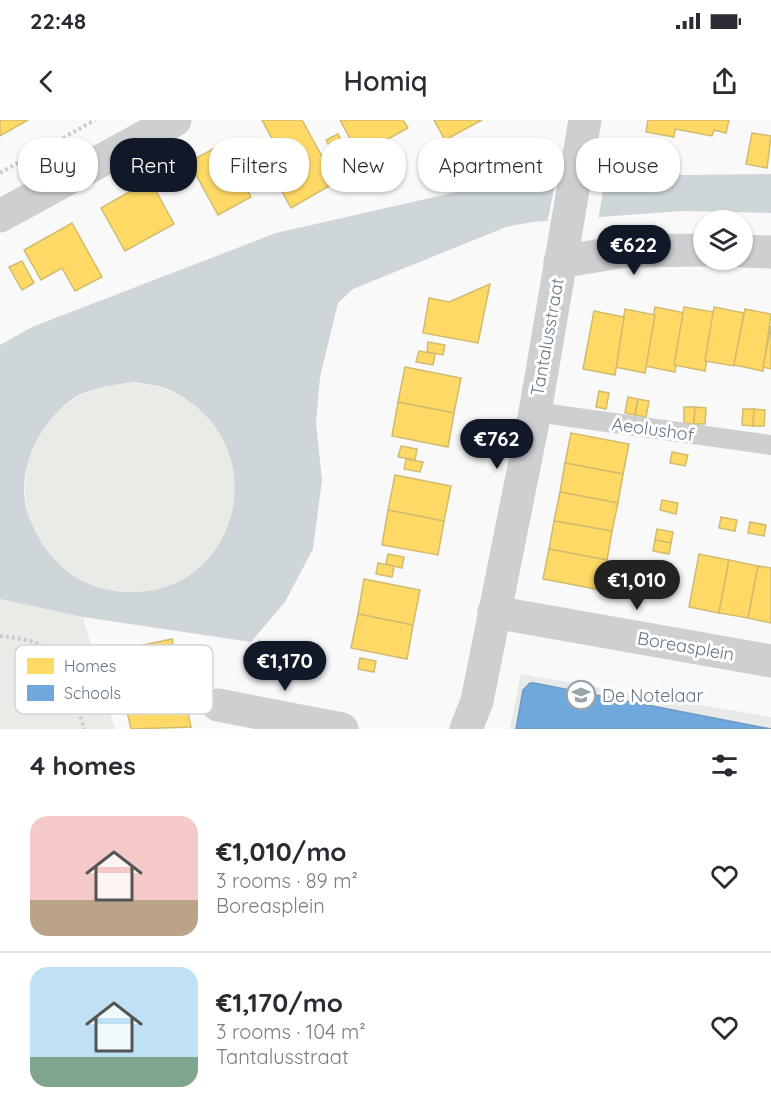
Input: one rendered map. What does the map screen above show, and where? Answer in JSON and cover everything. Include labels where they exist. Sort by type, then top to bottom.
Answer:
[{"type":"street","points":[[0,216],[175,120]]},
{"type":"street","name":"Tantalusstraat","points":[[466,729],[477,701],[535,412],[582,135]]},
{"type":"street","points":[[560,262],[625,251],[693,250]]},
{"type":"street","points":[[753,251],[771,252]]},
{"type":"street","name":"Boreasplein","points":[[494,612],[771,661]]},
{"type":"street","points":[[218,705],[342,729]]},
{"type":"lane","name":"Aeolushof","points":[[535,412],[771,445]]},
{"type":"path","points":[[0,172],[95,120]]},
{"type":"path","points":[[0,636],[40,645]]},
{"type":"path","points":[[80,714],[84,729]]},
{"type":"shaded area","points":[[771,174],[771,213],[753,213],[753,210],[693,210],[532,222],[506,227],[353,289],[338,303],[320,377],[316,423],[322,480],[313,549],[285,602],[251,642],[83,617],[0,599],[0,345],[32,327],[276,233],[456,192],[564,192],[564,176],[576,176],[576,192],[680,192],[680,175]],"holes":[[[134,382],[170,390],[206,416],[227,448],[235,484],[230,520],[214,552],[188,576],[152,590],[109,590],[71,574],[52,557],[44,546],[31,522],[26,506],[24,489],[26,472],[30,456],[46,425],[57,412],[77,396],[101,387]]]},
{"type":"shaded area","points":[[130,383],[150,385],[179,395],[197,407],[211,421],[227,448],[233,468],[235,488],[233,508],[223,537],[211,555],[197,569],[170,585],[150,591],[130,593],[110,591],[81,581],[63,569],[49,555],[33,528],[27,508],[25,488],[27,468],[37,439],[49,421],[63,407],[90,391],[110,385]]},
{"type":"shaded area","points":[[0,599],[83,617],[91,645],[15,645],[15,714],[111,714],[115,729],[0,729]]},
{"type":"shaded area","name":"De Notelaar","points":[[521,674],[771,717],[771,729],[510,729]]},
{"type":"pier","points":[[564,174],[576,174],[576,192],[603,192],[598,220],[547,224],[553,192],[564,192]]},
{"type":"building: Homes","points":[[0,120],[28,120],[0,136]]},
{"type":"building: Homes","points":[[262,120],[302,120],[321,155],[321,191],[291,208],[282,192],[309,192],[309,138],[272,138]]},
{"type":"building: Homes","points":[[340,120],[403,120],[408,128],[390,138],[350,138]]},
{"type":"building: Homes","points":[[434,120],[482,120],[449,138],[444,138]]},
{"type":"building: Homes","points":[[648,120],[729,120],[726,133],[714,130],[712,136],[675,129],[674,137],[646,132]]},
{"type":"building: Homes","points":[[752,133],[771,136],[767,168],[746,164]]},
{"type":"building: Homes","points":[[209,151],[209,192],[248,192],[251,197],[218,215],[197,177],[197,158]]},
{"type":"building: Homes","points":[[129,192],[157,192],[174,224],[125,251],[101,208]]},
{"type":"building: Homes","points":[[72,223],[102,277],[75,291],[62,268],[41,280],[24,250]]},
{"type":"building: Homes","points":[[22,261],[34,283],[22,290],[9,267]]},
{"type":"building: Homes","points":[[490,284],[478,343],[423,333],[429,298],[449,302]]},
{"type":"building: Homes","points":[[655,307],[685,313],[675,372],[645,366]]},
{"type":"building: Homes","points":[[684,307],[714,312],[705,371],[674,365]]},
{"type":"building: Homes","points":[[714,307],[744,313],[734,366],[705,361]]},
{"type":"building: Homes","points":[[625,309],[655,315],[645,373],[615,367]]},
{"type":"building: Homes","points":[[745,309],[771,314],[763,371],[734,365]]},
{"type":"building: Homes","points":[[594,311],[624,317],[615,375],[583,369]]},
{"type":"building: Homes","points":[[771,326],[771,369],[763,367]]},
{"type":"building: Homes","points":[[428,342],[445,345],[443,355],[427,352]]},
{"type":"building: Homes","points":[[419,351],[435,354],[433,365],[416,362]]},
{"type":"building: Homes","points":[[405,367],[461,378],[454,413],[398,402]]},
{"type":"building: Homes","points":[[599,391],[609,393],[606,409],[596,407]]},
{"type":"building: Homes","points":[[628,397],[638,399],[635,415],[625,413]]},
{"type":"building: Homes","points":[[638,399],[649,401],[646,417],[635,415]]},
{"type":"building: Homes","points":[[398,402],[454,413],[448,447],[392,436]]},
{"type":"building: Homes","points":[[684,407],[695,407],[694,424],[684,423]]},
{"type":"building: Homes","points":[[695,407],[706,408],[705,424],[694,424]]},
{"type":"building: Homes","points":[[743,409],[754,409],[753,426],[742,425]]},
{"type":"building: Homes","points":[[754,409],[765,410],[764,426],[753,426]]},
{"type":"building: Homes","points":[[571,433],[629,444],[623,474],[565,463]]},
{"type":"building: Homes","points":[[401,446],[417,449],[415,460],[398,457]]},
{"type":"building: Homes","points":[[672,452],[688,455],[685,466],[670,463]]},
{"type":"building: Homes","points":[[406,459],[423,462],[420,472],[404,469]]},
{"type":"building: Homes","points":[[565,463],[623,474],[618,503],[560,492]]},
{"type":"building: Homes","points":[[395,475],[451,486],[444,521],[388,510]]},
{"type":"building: Homes","points":[[560,492],[618,503],[612,531],[554,521]]},
{"type":"building: Homes","points":[[662,500],[678,503],[676,514],[660,510]]},
{"type":"building: Homes","points":[[388,510],[444,521],[438,555],[382,545]]},
{"type":"building: Homes","points":[[721,517],[737,520],[735,531],[719,528]]},
{"type":"building: Homes","points":[[554,521],[612,531],[607,560],[549,549]]},
{"type":"building: Homes","points":[[750,522],[766,525],[764,536],[748,533]]},
{"type":"building: Homes","points":[[657,529],[673,532],[671,543],[655,540]]},
{"type":"building: Homes","points":[[655,540],[671,543],[669,554],[653,551]]},
{"type":"building: Homes","points":[[549,549],[607,560],[601,590],[543,579]]},
{"type":"building: Homes","points":[[388,554],[404,557],[402,568],[386,564]]},
{"type":"building: Homes","points":[[699,554],[729,560],[719,613],[689,607]]},
{"type":"building: Homes","points":[[729,560],[758,566],[748,618],[719,613]]},
{"type":"building: Homes","points":[[378,563],[394,566],[392,577],[376,574]]},
{"type":"building: Homes","points":[[758,566],[771,568],[771,623],[748,618]]},
{"type":"building: Homes","points":[[647,568],[663,571],[659,590],[644,587]]},
{"type":"building: Homes","points":[[364,579],[420,590],[413,625],[358,614]]},
{"type":"building: Homes","points":[[358,614],[413,625],[407,659],[351,648]]},
{"type":"building: Homes","points":[[172,639],[173,645],[143,645]]},
{"type":"building: Homes","points":[[360,658],[376,661],[374,672],[358,669]]},
{"type":"building: Homes","points":[[128,714],[188,714],[191,727],[131,729]]},
{"type":"building: Schools","name":"De Notelaar","points":[[530,683],[771,729],[516,729],[523,690]]},
{"type":"place","name":"De Notelaar","points":[[581,695]]}]
